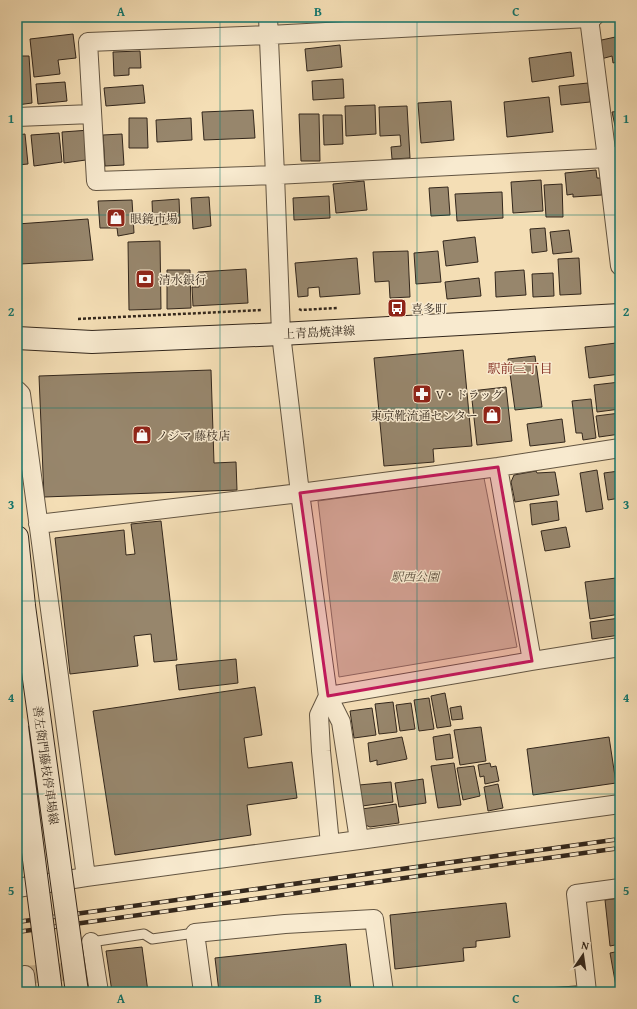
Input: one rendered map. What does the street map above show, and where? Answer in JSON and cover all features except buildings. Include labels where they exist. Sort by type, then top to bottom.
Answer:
[{"type":"main road","name":"上青島焼津線","points":[[17,338],[92,342],[281,334],[620,315]]},
{"type":"main road","name":"善左衛門藤枝停車場線","points":[[17,537],[24,606],[77,992]]},
{"type":"main road","name":"善左衛門藤枝停車場線","points":[[17,727],[51,992]]},
{"type":"street","points":[[268,17],[281,334],[300,493],[328,696],[341,722],[359,840]]},
{"type":"street","points":[[613,156],[275,175],[96,181],[88,42],[269,35],[590,17],[613,156],[620,266]]},
{"type":"street","points":[[17,117],[92,114]]},
{"type":"street","points":[[17,390],[21,394],[86,877]]},
{"type":"street","points":[[38,524],[300,493],[498,467],[620,448]]},
{"type":"street","points":[[498,467],[532,661]]},
{"type":"street","points":[[328,696],[620,647]]},
{"type":"street","points":[[328,696],[319,715],[330,844]]},
{"type":"street","points":[[17,888],[86,877],[620,804]]},
{"type":"street","points":[[587,992],[576,894],[620,888]]},
{"type":"street","points":[[204,992],[195,934],[285,924],[374,919],[384,992]]},
{"type":"street","points":[[91,942],[99,992]]},
{"type":"lane","points":[[91,942],[144,934],[152,939],[195,934]]},
{"type":"path","points":[[296,306],[301,310],[341,308]]},
{"type":"path","points":[[78,319],[268,310]]},
{"type":"highlighted area","points":[[498,467],[532,661],[328,696],[300,493]]},
{"type":"green space","name":"駅西公園","points":[[484,478],[517,647],[339,677],[318,501]]},
{"type":"tunnel","points":[[25,975],[88,970]]},
{"type":"railway","points":[[17,922],[620,839]]},
{"type":"railway","points":[[17,932],[620,848]]},
{"type":"place","name":"眼鏡市場","points":[[116,218]]},
{"type":"place","name":"清水銀行","points":[[145,279]]},
{"type":"place","name":"喜多町","points":[[397,308]]},
{"type":"place","name":"V・ドラッグ","points":[[422,394]]},
{"type":"place","name":"東京靴流通センター","points":[[492,415]]},
{"type":"place","name":"ノジマ 藤枝店","points":[[142,435]]},
{"type":"district","name":"駅前三丁目","points":[[520,368]]}]
